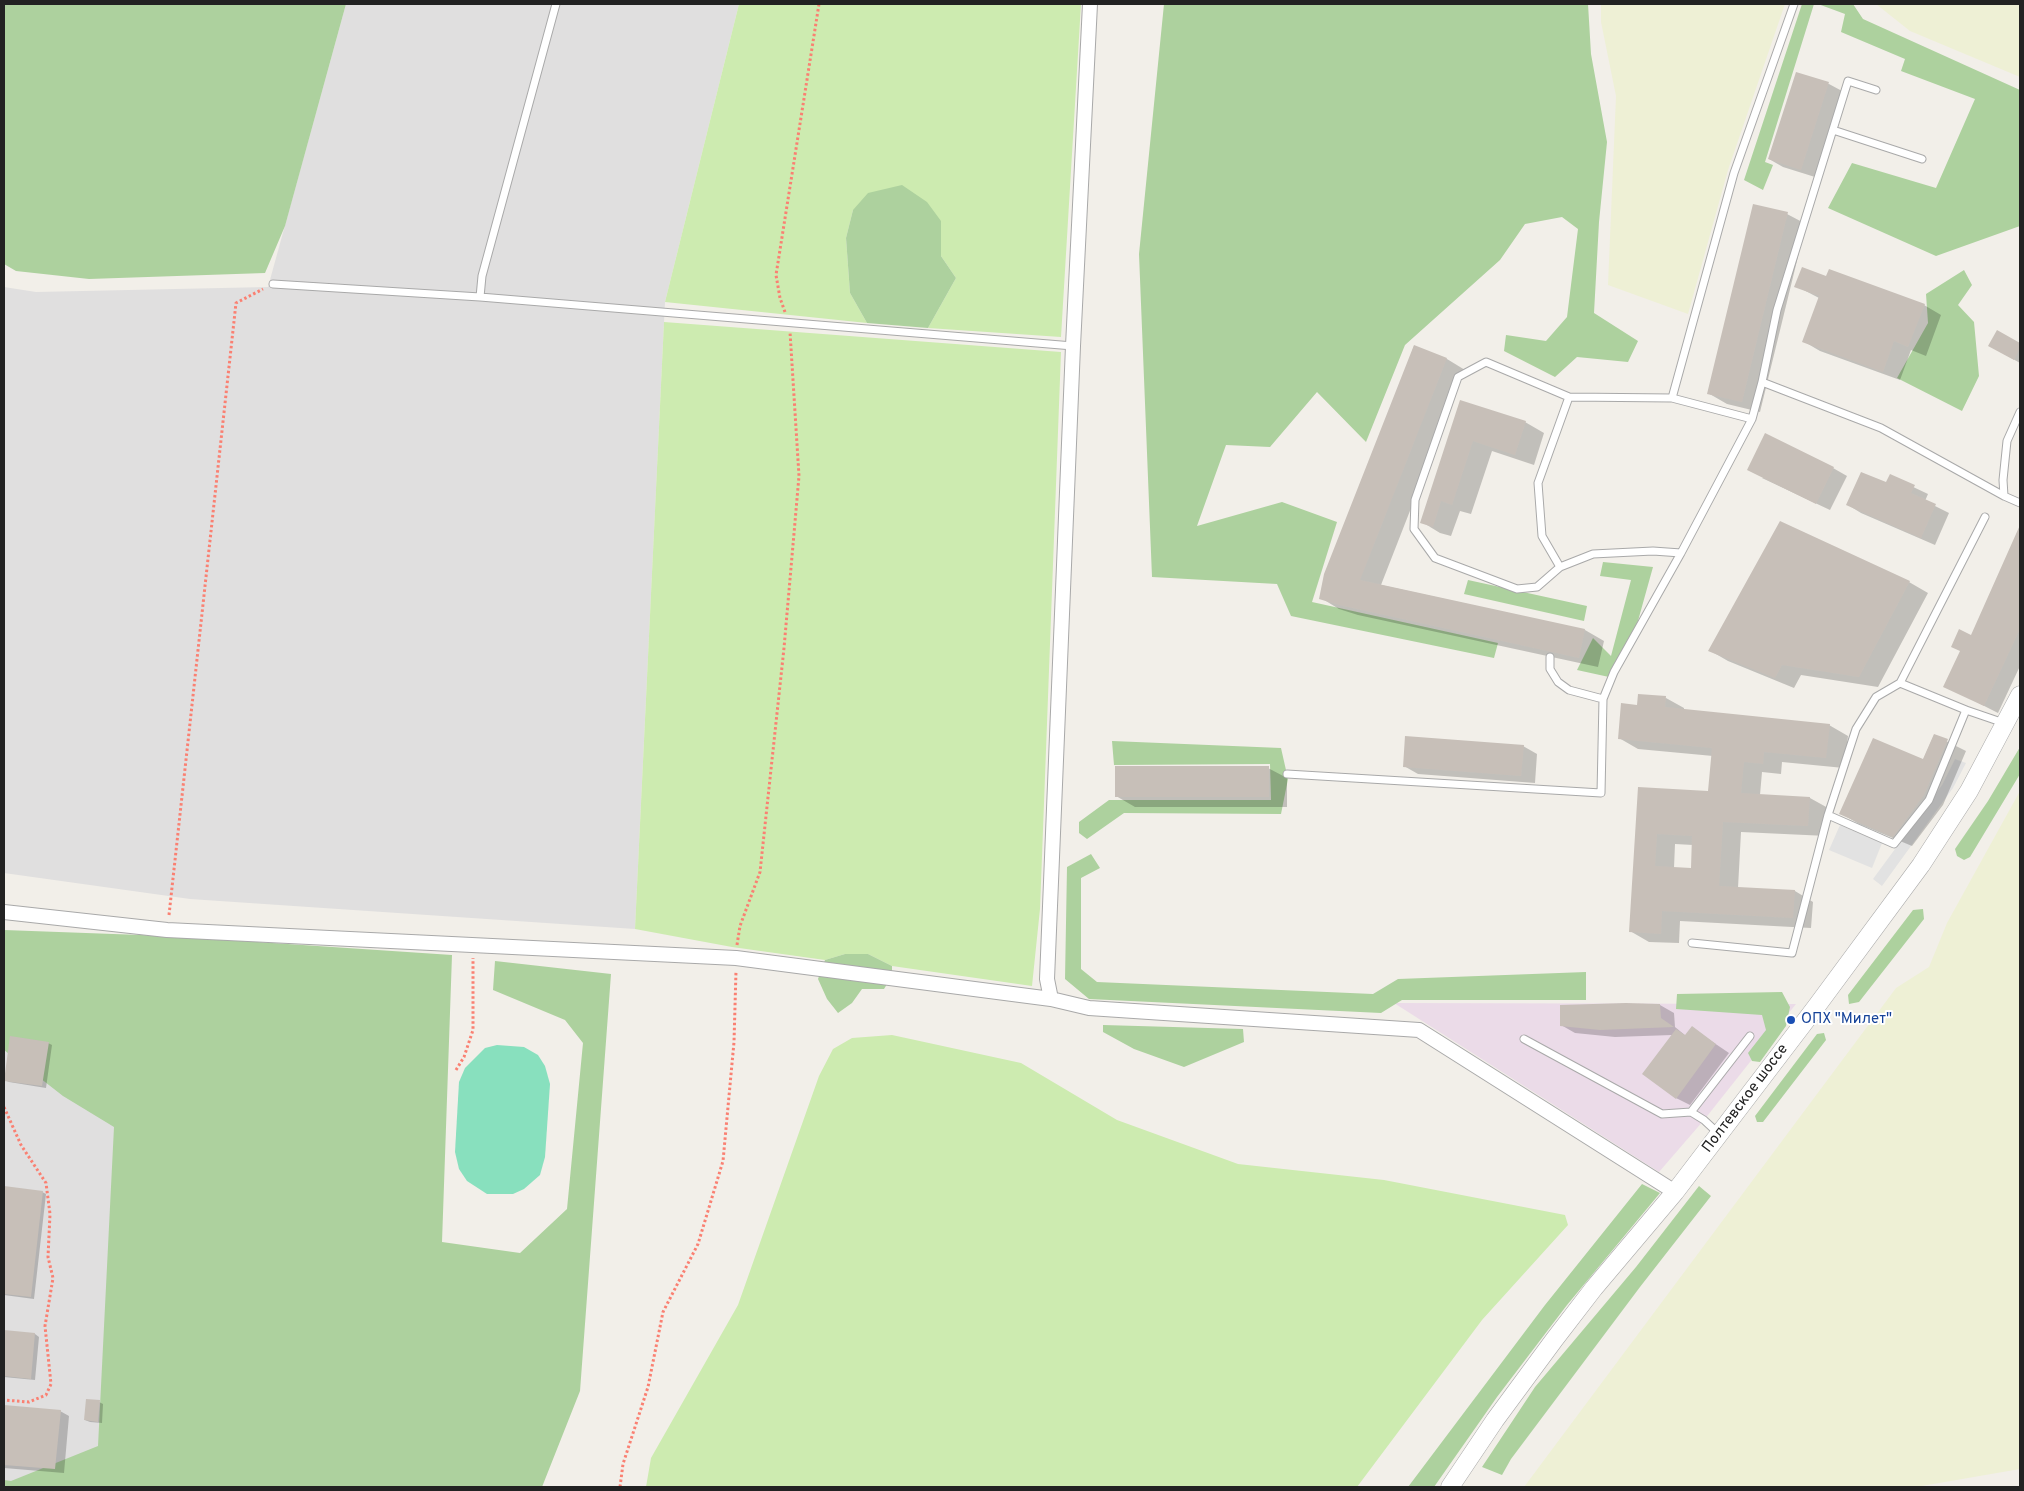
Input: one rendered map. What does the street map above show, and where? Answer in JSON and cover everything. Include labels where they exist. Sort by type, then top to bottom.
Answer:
[{"type":"street","points":[[1051,999],[1047,979],[1073,346],[1090,4]]},
{"type":"street","name":"Полтевское шоссе","points":[[1450,1487],[1495,1420],[1554,1340],[1594,1288],[1675,1192],[1921,865],[1968,792],[2020,695]]},
{"type":"street","points":[[4,912],[167,930],[736,958],[1051,999],[1089,1008],[1419,1030],[1675,1192]]},
{"type":"lane","points":[[480,297],[482,276],[556,4]]},
{"type":"lane","points":[[1672,398],[1734,173],[1794,4]]},
{"type":"lane","points":[[1287,774],[1601,794],[1603,699],[1614,672],[1681,553],[1752,420],[1777,310],[1848,81],[1876,90]]},
{"type":"lane","points":[[1833,130],[1922,159]]},
{"type":"lane","points":[[273,284],[480,297],[1073,346]]},
{"type":"lane","points":[[1681,553],[1653,551],[1593,554],[1560,567],[1537,587],[1517,589],[1435,558],[1414,529],[1415,500],[1458,377],[1486,362],[1570,397],[1672,398],[1752,420]]},
{"type":"lane","points":[[1762,382],[1881,428],[2020,503]]},
{"type":"lane","points":[[1560,567],[1542,536],[1538,483],[1570,397]]},
{"type":"lane","points":[[2004,496],[2003,480],[2007,441],[2020,412]]},
{"type":"lane","points":[[1692,943],[1792,953],[1828,815],[1856,729],[1876,697],[1900,683],[1985,517]]},
{"type":"lane","points":[[1550,657],[1550,669],[1558,682],[1569,690],[1603,699]]},
{"type":"lane","points":[[1900,683],[2006,724]]},
{"type":"lane","points":[[1828,815],[1894,844],[1929,800],[1966,710]]},
{"type":"lane","points":[[1691,1112],[1750,1036]]},
{"type":"lane","points":[[1524,1039],[1662,1114],[1691,1112],[1704,1120],[1719,1134]]},
{"type":"path","points":[[620,1487],[623,1464],[648,1387],[663,1312],[698,1244],[723,1161],[734,1042],[736,958],[740,926],[760,872],[784,648],[799,476],[790,324],[780,298],[776,276],[819,4]]},
{"type":"path","points":[[167,930],[236,303],[273,284]]},
{"type":"path","points":[[456,1070],[464,1057],[473,1030],[473,945]]},
{"type":"path","points":[[4,1107],[21,1145],[46,1183],[50,1214],[48,1257],[53,1278],[45,1326],[51,1384],[46,1395],[29,1402],[4,1400]]},
{"type":"shaded area","points":[[346,4],[739,4],[665,302],[635,929],[190,899],[4,873],[4,287],[36,292],[268,287]]},
{"type":"shaded area","points":[[1955,759],[1966,763],[1953,788],[1882,886],[1873,879],[1942,785]]},
{"type":"shaded area","points":[[1840,825],[1882,843],[1872,868],[1829,850]]},
{"type":"shaded area","points":[[4,967],[209,992],[163,1404],[54,1487],[4,1487]]},
{"type":"shaded area","points":[[1394,1003],[1796,1004],[1704,1120],[1659,1172]]},
{"type":"green space","points":[[4,4],[346,4],[285,226],[265,273],[89,279],[16,271],[4,264]]},
{"type":"green space","points":[[739,4],[1081,4],[1061,337],[928,328],[956,278],[941,256],[940,221],[853,210],[846,238],[850,293],[867,323],[665,302]]},
{"type":"green space","points":[[1164,4],[1588,4],[1591,54],[1607,142],[1599,222],[1594,313],[1638,341],[1628,362],[1577,357],[1555,377],[1504,351],[1506,335],[1546,341],[1567,317],[1578,229],[1562,217],[1525,224],[1500,260],[1405,345],[1366,442],[1317,392],[1270,447],[1226,445],[1197,526],[1282,502],[1337,522],[1312,602],[1498,643],[1494,658],[1291,616],[1277,584],[1152,577],[1139,254]]},
{"type":"green space","points":[[1601,4],[1785,4],[1728,170],[1688,314],[1608,285],[1616,96],[1601,22]]},
{"type":"green space","points":[[1802,4],[1814,4],[1765,162],[1773,165],[1763,190],[1744,180]]},
{"type":"green space","points":[[1818,4],[1853,4],[1863,19],[2020,90],[2020,226],[1936,256],[1828,208],[1852,163],[1936,188],[1975,99],[1901,71],[1905,59],[1841,32],[1845,14]]},
{"type":"green space","points":[[1876,4],[2020,4],[2020,77],[1910,31]]},
{"type":"green space","points":[[902,185],[927,202],[941,221],[941,256],[956,278],[928,328],[867,323],[850,293],[846,238],[853,210],[868,193]]},
{"type":"green space","points":[[1964,270],[1972,285],[1958,305],[1974,322],[1979,376],[1962,411],[1897,378],[1928,323],[1926,294]]},
{"type":"green space","points":[[664,322],[1061,352],[1040,909],[1032,986],[892,966],[868,954],[845,954],[825,960],[732,947],[635,929]]},
{"type":"green space","points":[[1603,562],[1653,567],[1636,628],[1609,677],[1577,670],[1593,638],[1611,656],[1631,580],[1600,576]]},
{"type":"green space","points":[[1468,580],[1587,606],[1584,621],[1464,594]]},
{"type":"green space","points":[[1112,741],[1281,748],[1288,779],[1281,814],[1124,813],[1087,839],[1079,833],[1079,822],[1109,800],[1271,800],[1270,764],[1114,765]]},
{"type":"green space","points":[[2020,747],[2020,774],[1970,857],[1964,860],[1957,856],[1955,849],[1988,801]]},
{"type":"green space","points":[[2020,791],[2020,1469],[1916,1487],[1524,1487],[1896,988],[1929,967],[1947,923]]},
{"type":"green space","points":[[1091,854],[1100,868],[1081,878],[1081,969],[1097,982],[1373,994],[1398,979],[1586,972],[1586,1000],[1402,1000],[1381,1013],[1089,999],[1065,979],[1067,867]]},
{"type":"green space","points":[[1923,909],[1924,919],[1859,1002],[1849,1004],[1848,995],[1913,910]]},
{"type":"green space","points":[[4,930],[168,936],[452,955],[442,1242],[520,1253],[567,1209],[583,1043],[565,1020],[493,990],[495,961],[611,974],[580,1391],[542,1487],[4,1487],[4,1480],[11,1481],[98,1446],[114,1127],[63,1096],[4,1050]]},
{"type":"green space","points":[[845,954],[868,954],[892,966],[892,976],[884,989],[862,989],[852,1003],[838,1013],[827,999],[818,979],[825,960]]},
{"type":"green space","points":[[1782,992],[1790,1007],[1786,1026],[1760,1062],[1752,1061],[1748,1053],[1766,1030],[1762,1015],[1676,1009],[1677,994]]},
{"type":"green space","points":[[1103,1025],[1243,1029],[1244,1042],[1184,1067],[1134,1049],[1103,1032]]},
{"type":"green space","points":[[1824,1033],[1826,1040],[1763,1122],[1757,1122],[1755,1116],[1817,1034]]},
{"type":"green space","points":[[892,1035],[1021,1063],[1117,1120],[1238,1164],[1384,1180],[1565,1215],[1568,1225],[1482,1320],[1357,1487],[646,1487],[651,1458],[738,1305],[819,1076],[833,1049],[852,1038]]},
{"type":"green space","points":[[497,1045],[524,1047],[538,1055],[545,1066],[550,1084],[545,1157],[540,1175],[524,1189],[513,1194],[487,1194],[467,1181],[459,1169],[455,1152],[459,1082],[465,1068],[485,1048]]},
{"type":"green space","points":[[1642,1184],[1660,1193],[1567,1305],[1497,1397],[1434,1487],[1408,1487],[1545,1305]]},
{"type":"green space","points":[[1699,1186],[1711,1196],[1511,1459],[1502,1475],[1482,1467],[1535,1387],[1636,1267]]},
{"type":"building","points":[[1796,72],[1829,82],[1801,170],[1768,159]]},
{"type":"building","points":[[1753,204],[1788,212],[1742,402],[1707,394]]},
{"type":"building","points":[[1802,267],[1826,276],[1829,269],[1925,304],[1908,347],[1894,341],[1883,372],[1802,342],[1819,296],[1794,287]]},
{"type":"building","points":[[1997,330],[2020,343],[2020,348],[2014,360],[1988,346]]},
{"type":"building","points":[[1414,345],[1447,358],[1360,580],[1585,629],[1579,658],[1319,599],[1324,574]]},
{"type":"building","points":[[1460,400],[1526,421],[1515,455],[1473,441],[1452,505],[1441,501],[1433,527],[1420,523]]},
{"type":"building","points":[[1765,433],[1834,467],[1816,504],[1747,470]]},
{"type":"building","points":[[1861,472],[1886,482],[1890,474],[1915,485],[1911,493],[1936,504],[1921,538],[1846,505]]},
{"type":"building","points":[[1780,521],[1910,581],[1859,677],[1782,665],[1775,678],[1708,651]]},
{"type":"building","points":[[2020,525],[2020,629],[1984,706],[1943,687],[1960,651],[1951,647],[1959,629],[1971,635]]},
{"type":"building","points":[[1638,694],[1666,696],[1665,707],[1830,724],[1826,758],[1764,752],[1763,764],[1744,762],[1741,793],[1810,797],[1808,826],[1723,822],[1719,886],[1795,890],[1793,918],[1662,911],[1661,934],[1629,932],[1638,787],[1708,791],[1712,748],[1618,739],[1621,703],[1637,705]],"holes":[[[1657,834],[1692,836],[1691,868],[1655,866]]]},
{"type":"building","points":[[1934,734],[1948,739],[1924,795],[1893,837],[1839,814],[1873,738],[1923,759]]},
{"type":"building","points":[[1405,736],[1524,745],[1521,776],[1403,767]]},
{"type":"building","points":[[1115,766],[1269,766],[1269,797],[1115,797]]},
{"type":"building","points":[[1660,1004],[1661,1018],[1674,1027],[1600,1030],[1560,1026],[1560,1005]]},
{"type":"building","points":[[1692,1026],[1716,1044],[1676,1099],[1642,1074],[1676,1029],[1685,1035]]},
{"type":"building","points":[[10,1036],[49,1042],[42,1086],[4,1081]]},
{"type":"building","points":[[4,1186],[43,1191],[31,1297],[4,1294]]},
{"type":"building","points":[[4,1330],[35,1333],[31,1379],[4,1376]]},
{"type":"building","points":[[86,1399],[100,1400],[98,1422],[84,1420]]},
{"type":"building","points":[[4,1405],[61,1410],[55,1469],[4,1465]]},
{"type":"place","name":"ОПХ \"Милет\"","points":[[1791,1020]]}]
